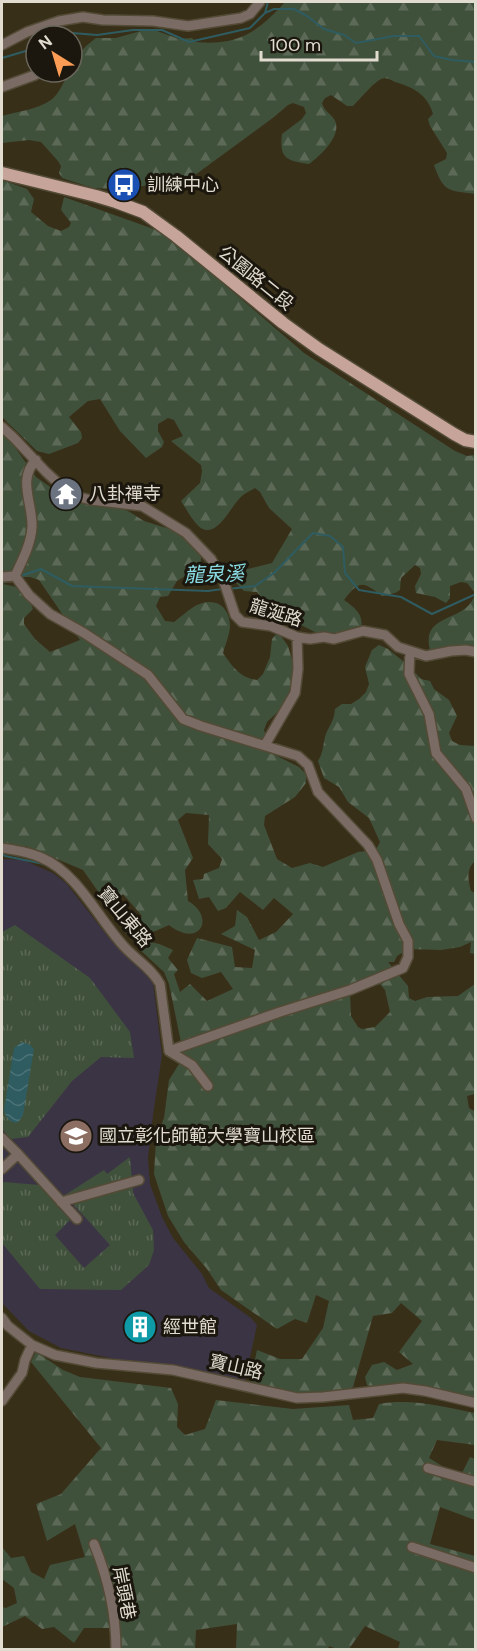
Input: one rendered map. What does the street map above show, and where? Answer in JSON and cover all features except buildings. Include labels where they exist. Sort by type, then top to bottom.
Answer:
[{"type":"main road","name":"公園路二段","points":[[2,173],[106,199],[142,213],[176,236],[283,323],[319,349],[454,434],[465,440],[476,442]]},
{"type":"street","points":[[2,45],[27,32],[59,21],[83,17],[103,20],[153,21],[188,26],[241,18],[250,14],[260,2]]},
{"type":"street","points":[[2,87],[24,79]]},
{"type":"street","name":"龍涎路","points":[[2,427],[71,495],[91,500],[142,506],[186,533],[211,559],[224,582],[235,615],[242,622],[272,626],[297,637],[310,639],[324,637],[334,639],[363,631],[385,635],[398,647],[426,656],[451,651],[476,652]]},
{"type":"street","points":[[15,576],[25,554],[32,528],[30,505],[25,488],[28,474],[36,460]]},
{"type":"street","points":[[2,577],[15,576]]},
{"type":"street","points":[[15,576],[29,595],[50,614],[84,633],[148,675],[183,718],[201,726],[298,756],[308,765],[318,792],[368,845],[377,860],[399,924],[408,941],[408,957],[403,968],[350,990],[169,1051]]},
{"type":"street","points":[[265,746],[295,693],[298,669],[297,637]]},
{"type":"street","points":[[410,651],[408,674],[429,714],[436,753],[466,789],[476,818]]},
{"type":"street","name":"寶山東路","points":[[2,848],[43,858],[60,870],[79,888],[122,945],[155,975],[160,984],[169,1051]]},
{"type":"street","points":[[169,1051],[192,1065],[208,1086]]},
{"type":"street","points":[[2,1138],[76,1219]]},
{"type":"street","points":[[2,1169],[18,1154]]},
{"type":"street","points":[[61,1202],[139,1180]]},
{"type":"street","name":"寶山路","points":[[2,1318],[32,1346],[55,1355],[96,1363],[173,1370],[297,1398],[403,1388],[476,1403]]},
{"type":"street","points":[[2,1401],[22,1373],[32,1346]]},
{"type":"street","points":[[428,1468],[476,1482]]},
{"type":"street","name":"岸頭巷","points":[[94,1544],[104,1566],[112,1600],[116,1650]]},
{"type":"street","points":[[412,1548],[476,1568]]},
{"type":"shaded area","name":"國立彰化師範大學寶山校區","points":[[2,859],[23,860],[53,873],[66,883],[109,938],[150,977],[153,983],[162,1055],[148,1158],[150,1184],[162,1217],[173,1238],[202,1274],[209,1288],[251,1318],[257,1325],[244,1385],[61,1348],[29,1331],[2,1303]]},
{"type":"green space","points":[[285,2],[475,2],[475,194],[453,190],[441,181],[434,165],[446,159],[447,153],[430,126],[428,119],[433,114],[424,97],[408,86],[385,78],[374,84],[353,106],[347,106],[331,95],[325,98],[322,103],[334,119],[336,131],[329,144],[309,164],[295,162],[283,154],[282,134],[302,119],[306,113],[304,107],[293,103],[195,175],[178,184],[118,189],[93,188],[62,178],[59,173],[61,166],[41,142],[29,140],[2,143],[2,116],[46,103],[54,97],[62,84],[84,84],[84,48],[96,38],[116,38],[154,30],[179,39],[192,38],[196,42],[224,42],[246,35],[266,21]]},
{"type":"green space","points":[[2,182],[27,189],[34,199],[31,212],[48,226],[61,231],[69,227],[71,223],[61,210],[64,197],[159,231],[304,353],[455,451],[467,456],[475,455],[475,593],[467,583],[461,582],[450,586],[450,598],[446,603],[435,597],[416,593],[415,586],[421,574],[420,568],[415,565],[401,578],[400,590],[395,593],[382,596],[370,587],[361,585],[349,593],[344,600],[360,615],[361,629],[351,636],[319,634],[273,611],[257,592],[244,591],[236,583],[240,571],[272,563],[292,529],[269,508],[260,492],[255,488],[242,496],[223,521],[212,529],[201,528],[190,516],[181,501],[200,483],[201,465],[171,441],[183,436],[174,420],[168,418],[158,424],[158,431],[164,442],[162,447],[146,458],[120,431],[100,399],[88,401],[69,417],[81,432],[82,438],[78,443],[49,454],[37,451],[2,417]]},
{"type":"green space","points":[[2,429],[36,477],[66,498],[83,504],[111,505],[128,511],[144,521],[179,532],[194,542],[201,558],[200,576],[192,572],[177,581],[168,596],[160,597],[156,606],[165,621],[174,622],[197,605],[215,603],[224,608],[229,618],[229,632],[223,653],[241,674],[257,680],[263,674],[270,657],[272,639],[278,632],[288,646],[293,663],[298,670],[287,703],[267,722],[264,730],[269,747],[275,755],[299,767],[306,774],[306,783],[295,797],[265,816],[264,825],[277,859],[292,868],[310,863],[323,867],[358,852],[376,850],[380,842],[369,818],[348,802],[339,787],[324,778],[318,761],[335,709],[342,704],[351,704],[366,692],[369,684],[365,667],[372,650],[379,645],[388,649],[421,679],[430,681],[434,689],[449,700],[457,716],[449,733],[452,741],[460,745],[475,746],[475,861],[470,868],[469,883],[471,891],[475,893],[475,954],[470,953],[471,942],[460,947],[441,950],[408,949],[397,956],[394,962],[388,962],[408,986],[409,998],[415,1001],[427,997],[458,996],[475,984],[475,1094],[467,1096],[469,1108],[476,1112],[475,1399],[380,1389],[367,1385],[365,1377],[372,1365],[384,1362],[397,1370],[413,1364],[399,1352],[422,1321],[401,1303],[392,1313],[373,1316],[353,1387],[329,1395],[316,1396],[250,1385],[257,1350],[280,1359],[302,1359],[323,1328],[329,1301],[316,1295],[307,1323],[295,1319],[277,1329],[221,1290],[184,1242],[168,1216],[154,1174],[156,1139],[164,1118],[169,1080],[181,1061],[182,1047],[169,984],[164,972],[138,948],[151,942],[173,950],[168,958],[178,970],[174,974],[180,992],[190,984],[207,1001],[233,989],[221,972],[202,978],[191,973],[187,960],[197,938],[232,947],[235,967],[252,968],[255,950],[221,934],[235,926],[237,910],[247,917],[259,940],[276,932],[293,914],[274,898],[263,910],[240,892],[226,908],[218,911],[209,897],[199,899],[193,880],[203,879],[204,874],[219,868],[222,859],[208,844],[209,815],[186,813],[178,820],[193,858],[185,870],[188,901],[201,915],[202,922],[201,928],[189,934],[180,932],[169,925],[143,935],[126,933],[142,916],[123,894],[109,907],[83,870],[26,846],[2,848],[2,584],[20,588],[26,592],[33,609],[24,618],[24,624],[35,639],[50,652],[80,640],[39,580],[30,577],[2,577]],"holes":[[[364,982],[369,988],[380,984],[385,990],[390,1012],[375,1027],[362,1029],[351,1016],[350,993]]]},
{"type":"green space","points":[[475,593],[475,656],[431,653],[429,640],[431,630],[437,624],[464,610],[471,603]]},
{"type":"green space","points":[[15,925],[90,978],[130,1032],[134,1058],[101,1057],[72,1081],[28,1137],[11,1139],[2,1129],[2,932]]},
{"type":"green space","points":[[130,1157],[133,1193],[153,1230],[154,1250],[149,1265],[121,1290],[40,1289],[2,1243],[2,1184],[4,1182],[39,1185],[70,1220],[55,1235],[84,1268],[110,1245],[65,1195],[104,1170],[107,1174]]},
{"type":"green space","points":[[36,1352],[63,1370],[80,1377],[171,1388],[178,1404],[177,1427],[185,1435],[205,1429],[216,1400],[293,1409],[349,1405],[353,1420],[373,1418],[379,1404],[391,1402],[427,1404],[475,1413],[475,1445],[437,1440],[429,1458],[460,1477],[470,1457],[475,1459],[475,1520],[440,1507],[430,1544],[475,1556],[475,1649],[398,1649],[400,1642],[365,1626],[349,1649],[329,1646],[328,1650],[236,1649],[237,1624],[196,1630],[195,1649],[122,1649],[114,1628],[84,1628],[74,1643],[54,1627],[42,1629],[25,1616],[2,1627],[2,1607],[6,1608],[17,1603],[14,1588],[2,1579],[2,1547],[11,1558],[24,1556],[31,1572],[44,1579],[50,1565],[85,1557],[75,1524],[47,1541],[36,1504],[61,1494],[101,1448],[31,1362]]},
{"type":"water","points":[[22,1042],[34,1049],[23,1115],[16,1123],[8,1119],[4,1110],[14,1048]]},
{"type":"waterway","points":[[265,13],[268,2]]},
{"type":"waterway","points":[[84,34],[162,30],[189,42],[250,28],[265,13],[274,9],[294,9],[324,29],[344,35],[356,43],[394,36],[419,36],[434,56],[476,62]]},
{"type":"waterway","points":[[2,58],[24,52]]},
{"type":"waterway","name":"龍泉溪","points":[[228,589],[255,586],[274,573],[313,533],[330,536],[343,547],[345,573],[359,590],[401,597],[432,614],[476,594]]},
{"type":"waterway","name":"龍泉溪","points":[[18,577],[41,569],[72,586],[208,591],[222,589]]},
{"type":"waterway","name":"龍泉溪","points":[[2,583],[10,580]]},
{"type":"waterway","points":[[2,853],[5,856],[44,864],[55,871]]},
{"type":"place","name":"訓練中心","points":[[124,185]]},
{"type":"place","name":"八卦禪寺","points":[[66,494]]},
{"type":"place","name":"國立彰化師範大學寶山校區","points":[[76,1136]]},
{"type":"place","name":"經世館","points":[[140,1327]]}]
